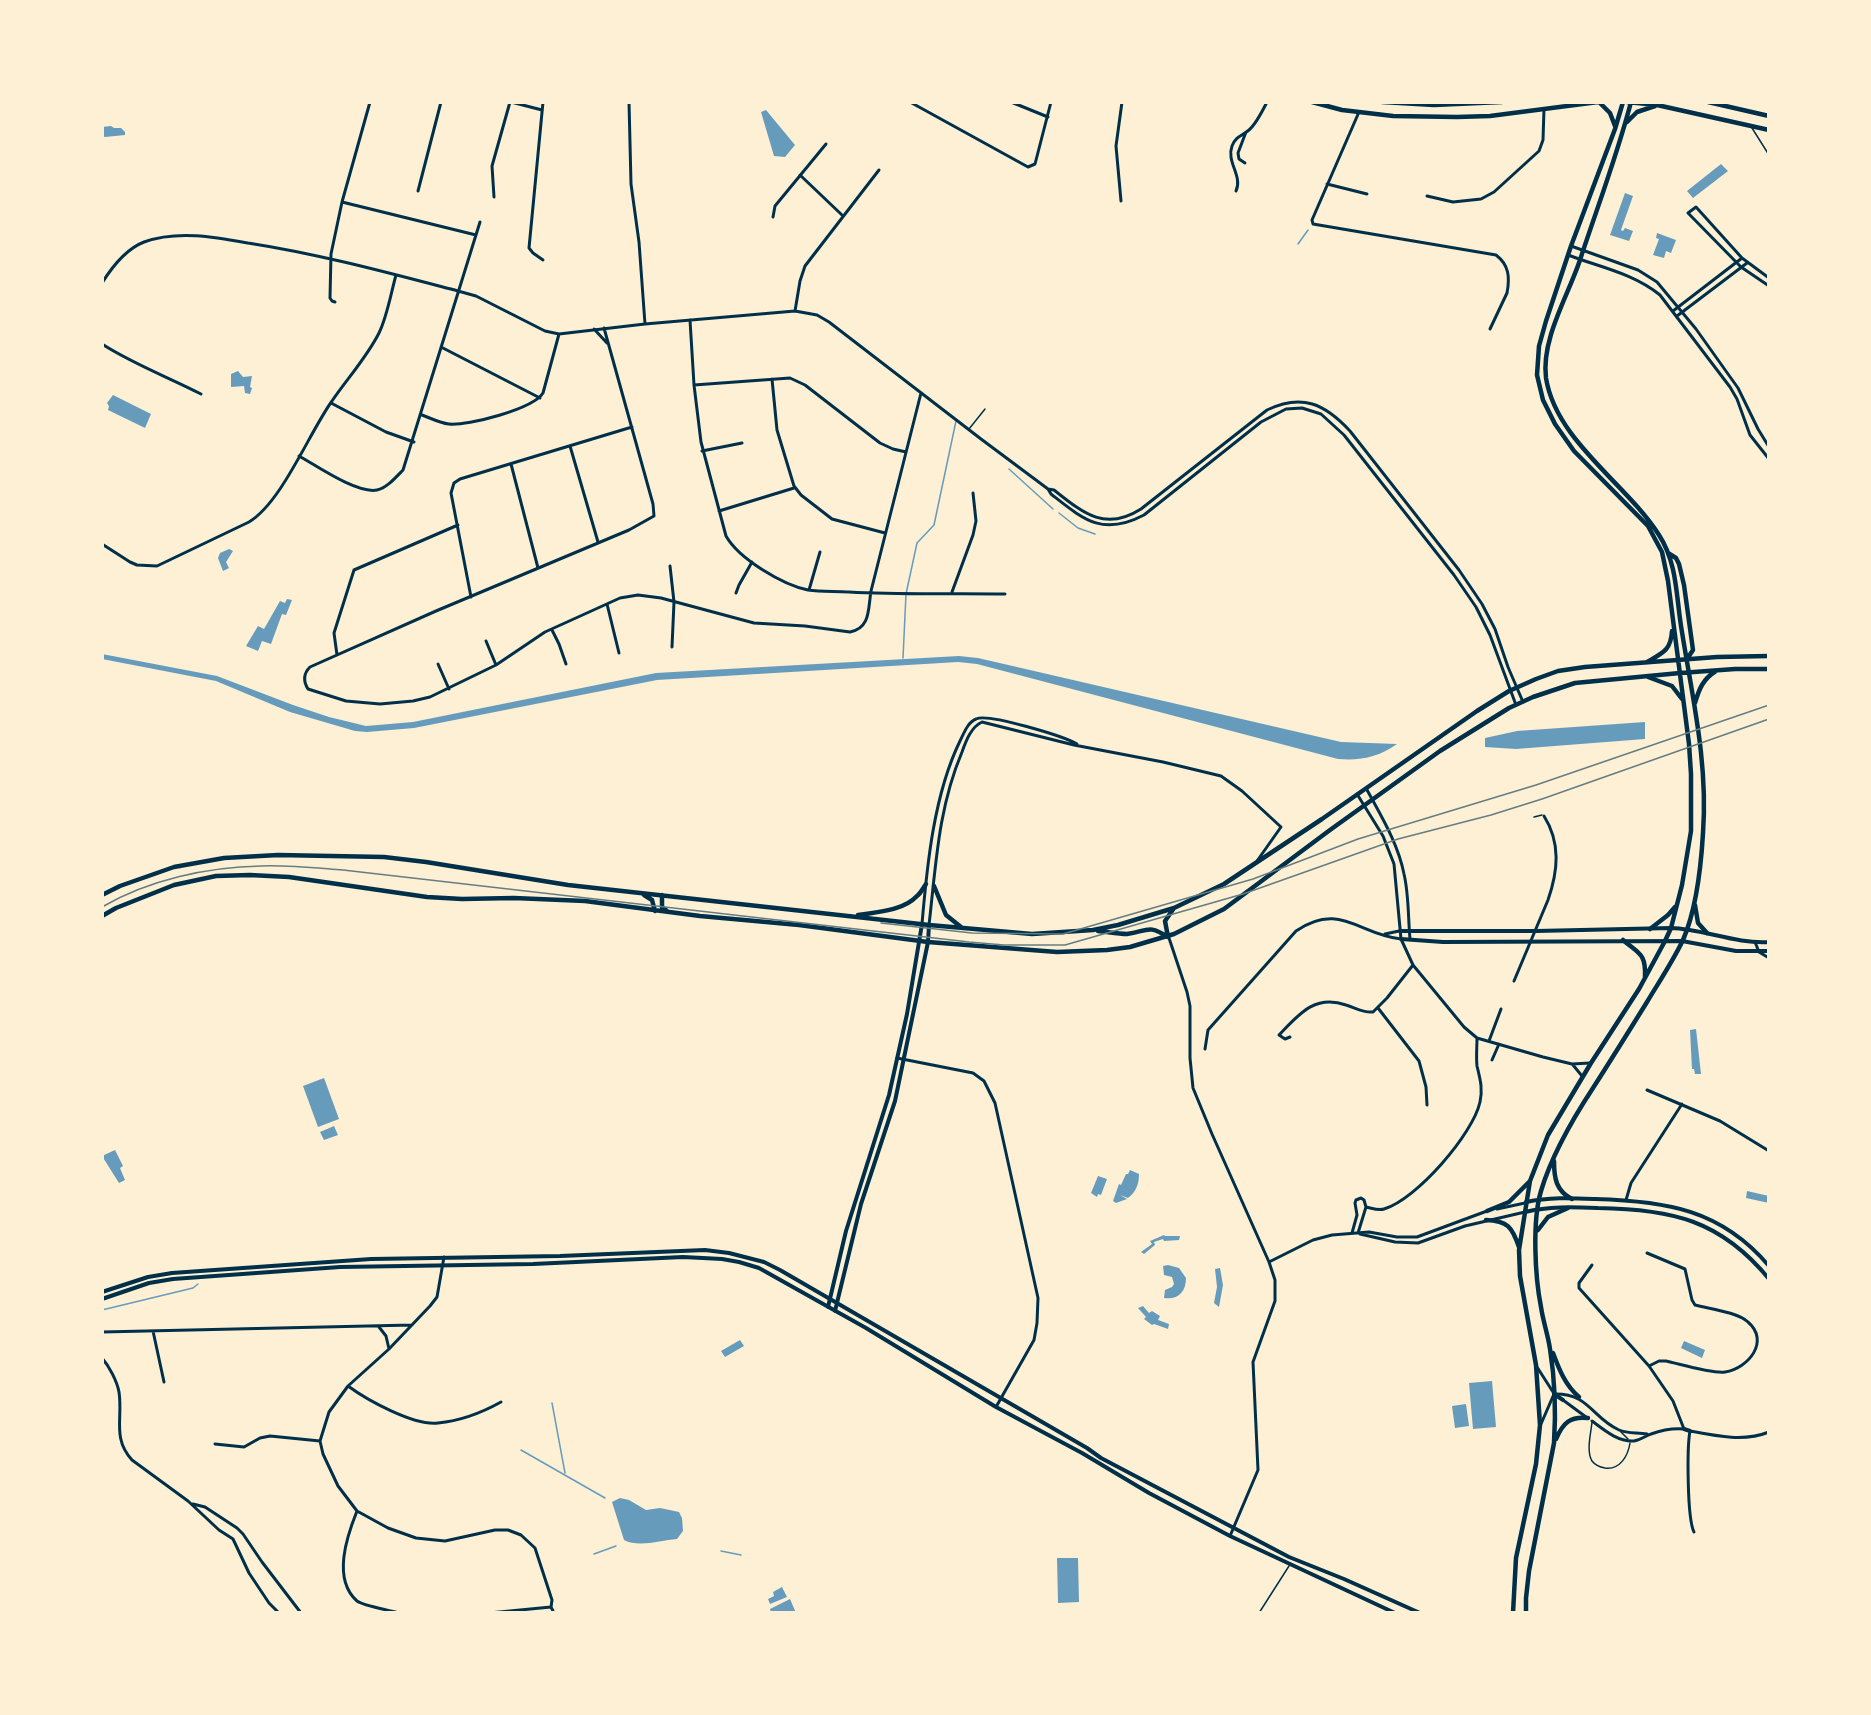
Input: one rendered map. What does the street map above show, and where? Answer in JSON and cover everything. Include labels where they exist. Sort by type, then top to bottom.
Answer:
[{"type":"main road","points":[[1312,102],[1342,110],[1393,116],[1457,117],[1490,116],[1598,102],[1611,113],[1615,129]]},
{"type":"main road","points":[[1382,102],[1434,104],[1502,102]]},
{"type":"main road","points":[[1511,1613],[1516,1558],[1536,1464],[1540,1425],[1536,1365],[1522,1293],[1520,1250],[1530,1181],[1548,1135],[1644,980],[1671,928],[1687,865],[1691,831],[1692,774],[1662,552],[1655,538],[1631,508],[1574,451],[1555,424],[1543,400],[1536,375],[1539,346],[1571,246],[1625,102],[1657,105],[1769,130]]},
{"type":"main road","points":[[1526,1613],[1528,1571],[1554,1443],[1554,1394],[1550,1345],[1538,1291],[1535,1252],[1539,1199],[1553,1159],[1573,1120],[1652,994],[1682,941],[1695,899],[1703,835],[1705,792],[1702,750],[1675,577],[1668,553],[1655,529],[1581,445],[1563,420],[1551,397],[1546,375],[1548,348],[1555,324],[1580,260],[1631,102]]},
{"type":"main road","points":[[1708,102],[1731,105],[1769,116]]},
{"type":"main road","points":[[1625,124],[1637,112],[1657,105]]},
{"type":"main road","points":[[1668,553],[1676,558],[1684,585],[1693,650],[1687,659]]},
{"type":"main road","points":[[1645,663],[1659,656],[1670,645],[1672,621]]},
{"type":"main road","points":[[102,896],[120,886],[174,867],[224,858],[278,855],[384,857],[568,885],[929,925],[1032,934],[1093,930],[1118,925],[1173,908],[1224,884],[1454,726],[1516,688],[1558,671],[1585,667],[1717,657],[1769,656]]},
{"type":"main road","points":[[102,916],[116,908],[174,885],[216,876],[241,875],[289,877],[427,897],[568,900],[800,925],[928,942],[1057,952],[1130,947],[1168,937],[1232,904],[1440,751],[1516,705],[1550,690],[1575,683],[1645,676],[1718,670],[1769,669]]},
{"type":"main road","points":[[1694,705],[1701,685],[1718,670]]},
{"type":"main road","points":[[1645,676],[1672,686],[1681,696],[1684,706]]},
{"type":"main road","points":[[853,916],[899,907],[916,898],[926,884]]},
{"type":"main road","points":[[934,885],[946,915],[963,928]]},
{"type":"main road","points":[[626,891],[648,896],[654,903],[656,911]]},
{"type":"main road","points":[[662,895],[662,907],[669,912]]},
{"type":"main road","points":[[1695,899],[1697,920],[1707,933]]},
{"type":"main road","points":[[1650,928],[1668,915],[1677,904]]},
{"type":"main road","points":[[1168,937],[1165,921],[1173,908]]},
{"type":"main road","points":[[1093,930],[1122,934],[1153,929],[1168,937]]},
{"type":"main road","points":[[1623,940],[1642,956],[1645,964],[1644,980]]},
{"type":"main road","points":[[1553,1159],[1558,1187],[1572,1199]]},
{"type":"main road","points":[[1487,1211],[1509,1202],[1530,1181]]},
{"type":"main road","points":[[1536,1233],[1548,1216],[1568,1208]]},
{"type":"main road","points":[[1486,1220],[1505,1223],[1512,1231],[1520,1250]]},
{"type":"main road","points":[[1550,1345],[1563,1377],[1579,1397]]},
{"type":"main road","points":[[1554,1443],[1560,1430],[1568,1421],[1579,1417],[1590,1420]]},
{"type":"street","points":[[335,302],[330,297],[331,259],[342,202],[370,102]]},
{"type":"street","points":[[418,191],[441,102]]},
{"type":"street","points":[[494,197],[492,166],[510,102],[542,110]]},
{"type":"street","points":[[543,102],[529,248],[533,254],[543,260]]},
{"type":"street","points":[[629,102],[631,184],[645,324]]},
{"type":"street","points":[[910,102],[1028,166],[1035,164],[1051,102]]},
{"type":"street","points":[[1011,102],[1048,117]]},
{"type":"street","points":[[1121,201],[1116,146],[1122,102]]},
{"type":"street","points":[[1236,191],[1238,182],[1230,153],[1236,138],[1250,130],[1267,102]]},
{"type":"street","points":[[1427,196],[1453,202],[1481,199],[1494,192],[1539,151],[1543,140],[1544,109]]},
{"type":"street","points":[[1359,112],[1312,220],[1314,225],[1496,255],[1502,260],[1508,272],[1508,287],[1490,329]]},
{"type":"street","points":[[1245,163],[1239,159],[1238,153],[1246,132]]},
{"type":"street","points":[[773,217],[776,206],[826,144]]},
{"type":"street","points":[[795,311],[805,266],[842,215],[879,170]]},
{"type":"street","points":[[800,175],[842,215]]},
{"type":"street","points":[[1328,184],[1367,194]]},
{"type":"street","points":[[342,202],[476,235]]},
{"type":"street","points":[[1769,278],[1746,263],[1696,207],[1688,213],[1736,263],[1769,286]]},
{"type":"street","points":[[299,456],[359,490],[383,488],[404,470],[480,222]]},
{"type":"street","points":[[102,283],[116,264],[133,248],[144,242],[166,237],[204,236],[283,248],[459,291],[476,296],[545,331],[559,334],[795,311],[818,315],[1048,489],[1051,494],[1079,516],[1102,525],[1133,521],[1144,515],[1261,422],[1286,409],[1302,408],[1321,414],[1344,435],[1454,575],[1476,607],[1490,635],[1516,705]]},
{"type":"street","points":[[1571,246],[1638,270],[1658,282],[1683,312],[1738,388],[1769,447]]},
{"type":"street","points":[[1568,255],[1648,285],[1660,295],[1730,387],[1737,399],[1750,435],[1769,459]]},
{"type":"street","points":[[1673,311],[1742,258]]},
{"type":"street","points":[[1677,316],[1746,263]]},
{"type":"street","points":[[102,544],[130,562],[152,567],[165,563],[260,515],[277,492],[330,402],[354,372],[379,332],[396,275]]},
{"type":"street","points":[[690,320],[694,385],[702,451],[729,541],[753,562],[778,580],[809,590],[1005,594]]},
{"type":"street","points":[[604,328],[653,504],[654,516],[638,526],[310,667],[304,678],[305,686],[312,692],[364,703],[413,702],[449,689],[496,665],[551,629],[620,598],[644,594],[754,623],[857,631],[868,619],[870,593],[921,393]]},
{"type":"street","points":[[594,329],[609,345]]},
{"type":"street","points":[[422,415],[449,424],[464,422],[512,411],[540,398],[559,334]]},
{"type":"street","points":[[102,344],[120,356],[201,394]]},
{"type":"street","points":[[441,347],[540,398]]},
{"type":"street","points":[[694,385],[790,378],[797,380],[880,443],[906,452]]},
{"type":"street","points":[[772,379],[777,430],[794,488],[832,519],[885,533]]},
{"type":"street","points":[[1048,489],[1054,490],[1092,517],[1105,520],[1125,518],[1141,509],[1267,410],[1285,402],[1304,401],[1324,408],[1335,415],[1350,431],[1454,564],[1482,604],[1495,629],[1523,702]]},
{"type":"street","points":[[330,402],[386,432],[414,442]]},
{"type":"street","points":[[1285,402],[1286,409]]},
{"type":"street","points":[[471,597],[451,493],[454,483],[460,479],[632,427]]},
{"type":"street","points":[[702,451],[742,443]]},
{"type":"street","points":[[570,446],[598,542]]},
{"type":"street","points":[[511,464],[538,568]]},
{"type":"street","points":[[719,511],[794,488]]},
{"type":"street","points":[[952,593],[976,521],[973,493]]},
{"type":"street","points":[[337,655],[334,633],[354,570],[458,525]]},
{"type":"street","points":[[809,590],[820,552]]},
{"type":"street","points":[[736,594],[753,562]]},
{"type":"street","points":[[670,566],[674,602],[672,647]]},
{"type":"street","points":[[607,604],[619,653]]},
{"type":"street","points":[[551,629],[566,664]]},
{"type":"street","points":[[486,641],[496,665]]},
{"type":"street","points":[[438,664],[449,689]]},
{"type":"street","points":[[828,1307],[846,1231],[885,1112],[907,1014],[942,789],[951,761],[972,720],[982,717],[996,718],[1077,744],[1221,776],[1242,791],[1281,827],[1254,865]]},
{"type":"street","points":[[835,1311],[867,1182],[895,1101],[928,942],[941,819],[947,790],[957,763],[974,726],[982,722],[1077,744]]},
{"type":"street","points":[[951,761],[957,763]]},
{"type":"street","points":[[1366,788],[1391,834],[1402,864],[1405,875],[1410,941]]},
{"type":"street","points":[[1357,794],[1383,836],[1394,864],[1401,939],[1413,965],[1462,1025],[1477,1038],[1572,1064],[1592,1063]]},
{"type":"street","points":[[1514,981],[1553,886],[1558,861],[1555,841],[1544,816]]},
{"type":"street","points":[[1205,1049],[1208,1030],[1296,931],[1308,923],[1324,918],[1344,920],[1410,941],[1665,940],[1736,951],[1769,951]]},
{"type":"street","points":[[1383,934],[1400,931],[1671,928],[1687,929],[1727,939],[1769,942]]},
{"type":"street","points":[[1168,937],[1190,1006],[1190,1058],[1193,1088],[1275,1280],[1275,1300],[1253,1362],[1258,1470],[1230,1536]]},
{"type":"street","points":[[1755,942],[1759,952],[1769,958]]},
{"type":"street","points":[[1290,1037],[1285,1039],[1279,1035],[1313,1004],[1339,1003],[1368,1012],[1378,1008],[1413,965]]},
{"type":"street","points":[[1378,1008],[1422,1067],[1427,1105]]},
{"type":"street","points":[[1489,1041],[1501,1009]]},
{"type":"street","points":[[1366,1207],[1386,1209],[1400,1200],[1429,1177],[1465,1135],[1479,1108],[1482,1091],[1482,1080],[1477,1064],[1477,1038]]},
{"type":"street","points":[[1492,1060],[1499,1044]]},
{"type":"street","points":[[897,1058],[973,1073],[984,1081],[995,1103],[1038,1298],[1034,1340],[996,1407]]},
{"type":"street","points":[[1572,1064],[1583,1077]]},
{"type":"street","points":[[1647,1090],[1720,1121],[1769,1150]]},
{"type":"street","points":[[1626,1200],[1631,1183],[1682,1104]]},
{"type":"street","points":[[1352,1233],[1357,1215],[1355,1203],[1359,1198],[1363,1199],[1366,1207],[1358,1233]]},
{"type":"street","points":[[1269,1262],[1313,1240],[1332,1235],[1369,1232],[1397,1237],[1417,1237],[1487,1211],[1550,1198],[1626,1200],[1662,1204],[1692,1212],[1718,1223],[1743,1239],[1769,1266]]},
{"type":"street","points":[[1358,1233],[1395,1242],[1418,1243],[1486,1220],[1538,1209],[1640,1210],[1700,1223],[1735,1244],[1754,1260],[1769,1279]]},
{"type":"street","points":[[704,1257],[705,1250]]},
{"type":"street","points":[[102,1292],[148,1277],[172,1273],[344,1260],[567,1256],[705,1250],[736,1254],[764,1262],[837,1302],[1101,1458],[1233,1528],[1289,1557],[1420,1613]]},
{"type":"street","points":[[1647,1253],[1685,1269],[1695,1305],[1740,1317],[1754,1330],[1757,1342],[1752,1357],[1745,1365],[1737,1369],[1722,1372],[1666,1361],[1659,1361],[1648,1366]]},
{"type":"street","points":[[444,1257],[436,1297],[389,1349],[348,1386],[329,1412],[320,1441],[323,1454],[338,1486],[357,1510],[388,1528],[416,1538],[444,1541],[495,1530],[508,1530],[521,1535],[535,1548],[552,1598],[554,1613]]},
{"type":"street","points":[[102,1299],[149,1283],[192,1277],[340,1267],[533,1264],[704,1257],[739,1262],[759,1269],[828,1307],[996,1407],[1082,1453],[1149,1493],[1230,1536],[1395,1613]]},
{"type":"street","points":[[1592,1265],[1579,1283],[1579,1288],[1648,1366],[1673,1401],[1684,1429]]},
{"type":"street","points":[[243,1269],[244,1274]]},
{"type":"street","points":[[102,1332],[412,1325]]},
{"type":"street","points":[[378,1326],[386,1336],[389,1349]]},
{"type":"street","points":[[153,1331],[164,1382]]},
{"type":"street","points":[[102,1358],[119,1392],[120,1437],[125,1452],[132,1460],[233,1539],[249,1573],[269,1603],[279,1613]]},
{"type":"street","points":[[1536,1365],[1554,1394],[1608,1433],[1619,1438],[1630,1440],[1644,1438],[1674,1428],[1740,1437],[1769,1432]]},
{"type":"street","points":[[348,1386],[375,1404],[406,1416],[437,1424],[465,1417],[501,1402]]},
{"type":"street","points":[[1554,1394],[1563,1393],[1579,1397],[1598,1415],[1621,1431],[1648,1435]]},
{"type":"street","points":[[1540,1425],[1554,1394]]},
{"type":"street","points":[[1674,1428],[1680,1419]]},
{"type":"street","points":[[1690,1431],[1689,1506],[1691,1526],[1694,1532]]},
{"type":"street","points":[[215,1444],[244,1447],[260,1438],[270,1436],[320,1441]]},
{"type":"street","points":[[191,1504],[205,1507],[237,1527],[301,1613]]},
{"type":"street","points":[[357,1510],[344,1557],[343,1571],[347,1587],[358,1602],[398,1613]]},
{"type":"street","points":[[489,1613],[552,1607]]},
{"type":"lane","points":[[1750,125],[1769,156]]},
{"type":"lane","points":[[968,429],[985,409]]},
{"type":"lane","points":[[1534,817],[1544,816]]},
{"type":"lane","points":[[1590,1420],[1589,1453],[1592,1460],[1601,1467],[1616,1467],[1622,1462],[1630,1440],[1621,1431]]},
{"type":"lane","points":[[1259,1613],[1290,1564],[1289,1557]]},
{"type":"water","points":[[766,110],[795,145],[785,157],[774,156],[761,112]]},
{"type":"water","points":[[102,127],[121,128],[125,135],[102,136]]},
{"type":"water","points":[[1721,164],[1728,171],[1693,198],[1687,191]]},
{"type":"water","points":[[1625,193],[1633,196],[1621,230],[1625,228],[1633,231],[1629,241],[1610,235]]},
{"type":"water","points":[[1657,233],[1676,240],[1671,253],[1666,251],[1664,258],[1653,255],[1659,239],[1656,238]]},
{"type":"water","points":[[238,371],[243,377],[252,376],[250,394],[245,393],[244,386],[231,387],[231,374]]},
{"type":"water","points":[[113,395],[151,414],[145,428],[108,410],[107,403]]},
{"type":"water","points":[[229,549],[233,551],[226,562],[229,568],[223,571],[218,558],[220,553]]},
{"type":"water","points":[[287,599],[292,600],[286,615],[282,614],[271,644],[262,641],[258,651],[246,646],[258,626],[264,629],[280,601],[285,603]]},
{"type":"water","points":[[102,654],[217,676],[293,705],[366,726],[413,722],[656,673],[959,656],[978,658],[1341,742],[1397,744],[1369,757],[1338,759],[977,664],[958,662],[657,680],[414,728],[367,732],[355,731],[290,712],[216,681],[102,659]]},
{"type":"water","points":[[1645,722],[1645,739],[1516,749],[1485,747],[1485,738],[1517,731]]},
{"type":"water","points":[[1696,1029],[1701,1074],[1695,1074],[1692,1069],[1690,1030]]},
{"type":"water","points":[[324,1078],[339,1119],[318,1127],[303,1086]]},
{"type":"water","points":[[334,1126],[338,1135],[324,1140],[320,1132]]},
{"type":"water","points":[[115,1150],[123,1166],[120,1168],[125,1180],[119,1183],[102,1156]]},
{"type":"water","points":[[1130,1170],[1139,1174],[1136,1188],[1128,1198],[1120,1195],[1127,1199],[1116,1203],[1113,1201],[1119,1184],[1121,1185]]},
{"type":"water","points":[[1098,1176],[1107,1179],[1101,1195],[1098,1194],[1097,1197],[1091,1193]]},
{"type":"water","points":[[1747,1191],[1769,1196],[1769,1203],[1746,1198]]},
{"type":"water","points":[[1164,1235],[1180,1236],[1179,1240],[1164,1241],[1163,1239],[1154,1242],[1155,1245],[1144,1254],[1141,1252],[1152,1244],[1150,1241]]},
{"type":"water","points":[[1163,1266],[1179,1268],[1186,1278],[1183,1291],[1173,1298],[1164,1298],[1165,1290],[1174,1284],[1172,1277],[1164,1275]]},
{"type":"water","points":[[1220,1268],[1223,1285],[1219,1307],[1214,1303],[1217,1287],[1215,1269]]},
{"type":"water","points":[[1143,1306],[1149,1313],[1152,1311],[1160,1316],[1158,1320],[1169,1324],[1168,1329],[1152,1325],[1144,1319],[1146,1317],[1138,1308]]},
{"type":"water","points":[[740,1340],[744,1346],[725,1357],[721,1351]]},
{"type":"water","points":[[1684,1341],[1705,1350],[1702,1358],[1681,1348]]},
{"type":"water","points":[[1492,1381],[1496,1427],[1473,1429],[1469,1383]]},
{"type":"water","points":[[1466,1404],[1469,1426],[1455,1428],[1452,1406]]},
{"type":"water","points":[[620,1498],[629,1500],[646,1510],[660,1508],[679,1512],[683,1531],[677,1539],[643,1543],[624,1540],[612,1502]]},
{"type":"water","points":[[1057,1558],[1078,1558],[1079,1602],[1058,1603]]},
{"type":"water","points":[[782,1587],[787,1597],[770,1604],[768,1599],[774,1596],[773,1592]]},
{"type":"water","points":[[790,1599],[796,1613],[771,1613],[770,1609]]},
{"type":"waterway","points":[[1298,244],[1308,230]]},
{"type":"waterway","points":[[903,658],[906,594],[917,543],[934,525],[956,421]]},
{"type":"waterway","points":[[1009,469],[1053,509]]},
{"type":"waterway","points":[[1059,513],[1078,528],[1095,534]]},
{"type":"waterway","points":[[102,1310],[193,1288],[198,1284]]},
{"type":"waterway","points":[[552,1403],[565,1473]]},
{"type":"waterway","points":[[521,1450],[605,1498]]},
{"type":"waterway","points":[[594,1554],[616,1546]]},
{"type":"waterway","points":[[721,1551],[741,1555]]},
{"type":"railway","points":[[881,923],[972,933],[1063,934],[1253,879],[1358,839],[1536,785],[1769,705]]},
{"type":"railway","points":[[102,907],[158,882],[199,872],[241,867],[292,866],[969,942],[1004,945],[1065,945],[1243,894],[1398,839],[1542,799],[1769,719]]}]
